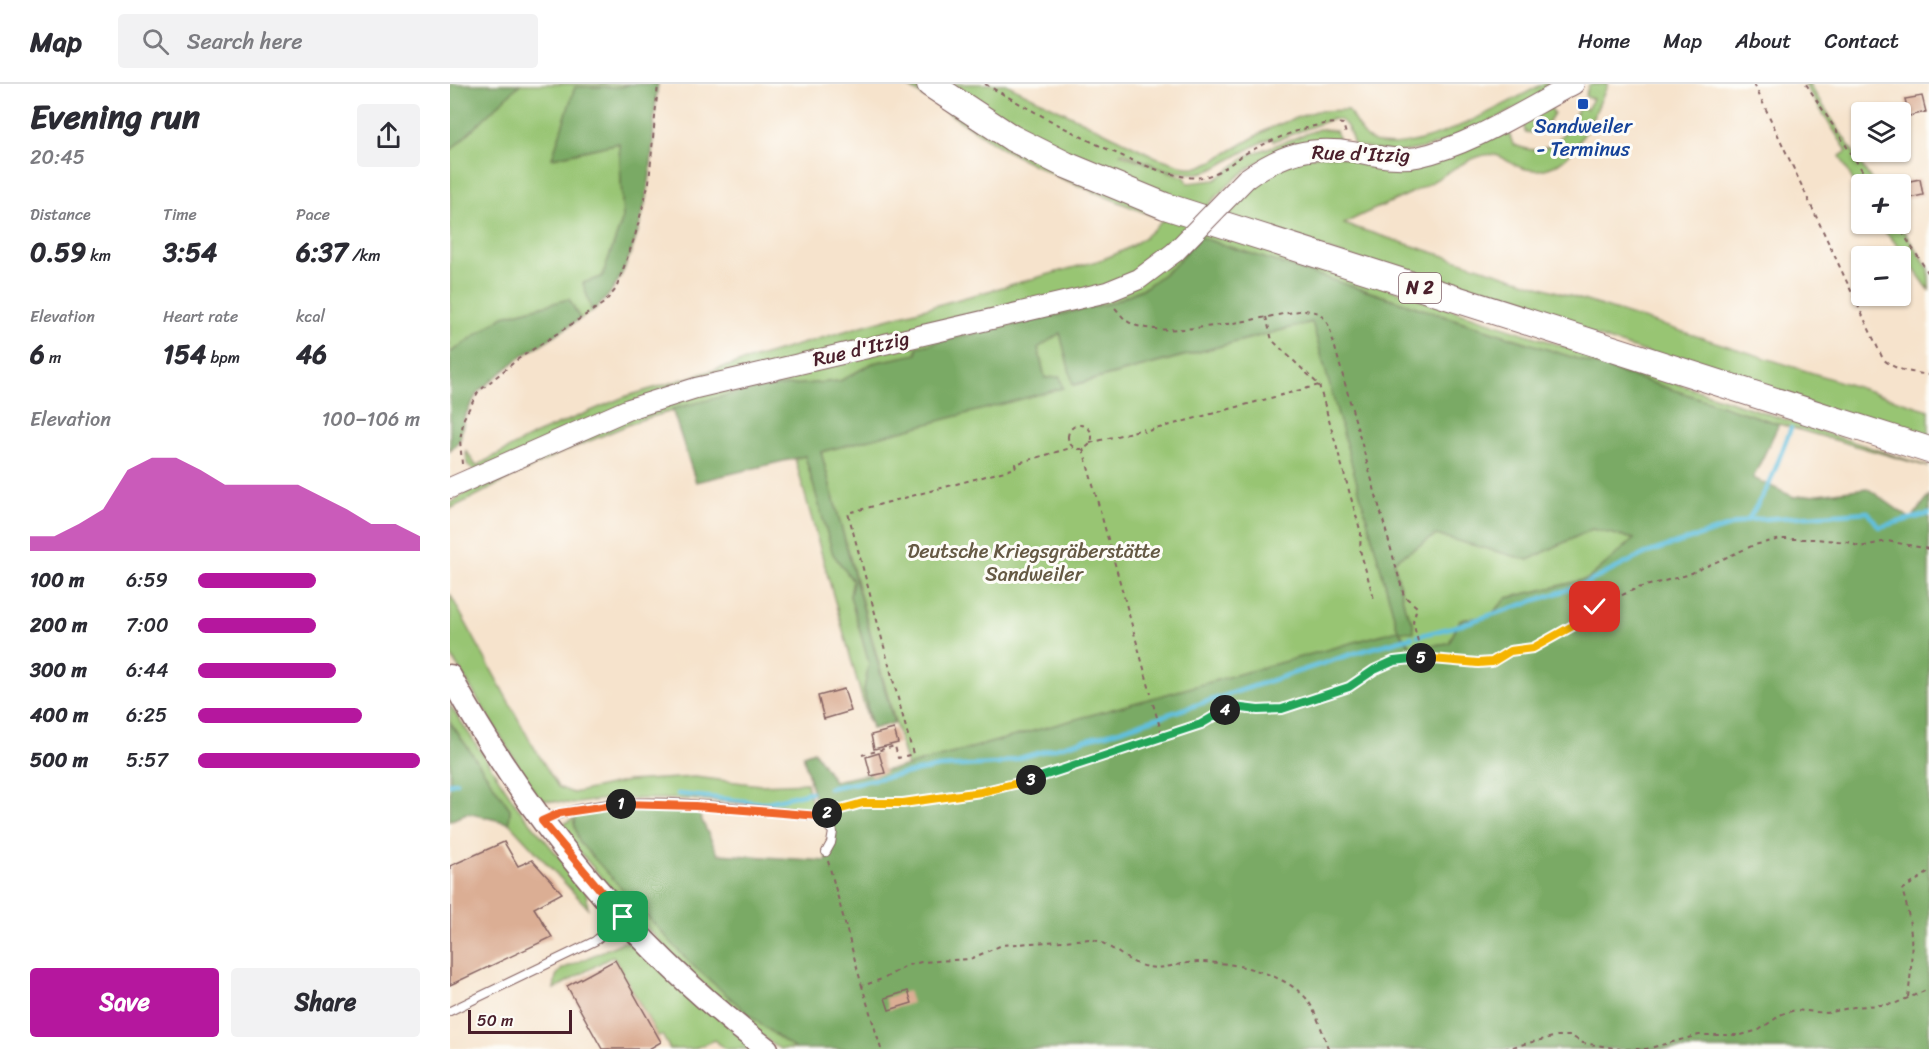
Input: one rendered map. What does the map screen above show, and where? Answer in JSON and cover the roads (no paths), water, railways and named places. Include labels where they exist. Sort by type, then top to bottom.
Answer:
[{"type":"main road","name":"N 2","points":[[930,84],[1012,138],[1066,165],[1165,206],[1929,450]]},
{"type":"main road","points":[[450,676],[470,713],[542,821],[623,917],[687,981],[767,1049]]},
{"type":"street","name":"Rue d'Itzig","points":[[457,484],[544,444],[629,409],[696,388],[1107,292],[1138,279],[1175,252],[1246,179],[1272,161],[1309,150],[1351,151],[1382,157],[1414,157],[1444,149],[1574,84]]},
{"type":"street","name":"Rue d'Itzig","points":[[450,498],[544,444]]},
{"type":"lane","points":[[542,821],[560,813],[612,804],[695,806],[819,816],[832,832],[831,843],[826,852]]},
{"type":"lane","points":[[450,1011],[596,941],[623,917]]},
{"type":"waterway","points":[[1418,636],[1457,626],[1585,584],[1644,554],[1748,520],[1769,485],[1791,428]]},
{"type":"waterway","points":[[1748,520],[1868,512],[1879,527],[1929,514]]},
{"type":"waterway","points":[[829,788],[939,767],[998,764],[1120,730],[1355,653],[1412,637]]},
{"type":"waterway","points":[[450,784],[456,782]]},
{"type":"waterway","points":[[678,794],[764,803],[811,792]]},
{"type":"place","name":"Sandweiler - Terminus","points":[[1583,104]]},
{"type":"park label","name":"Deutsche Kriegsgräberstätte Sandweiler","points":[[1034,562]]}]
